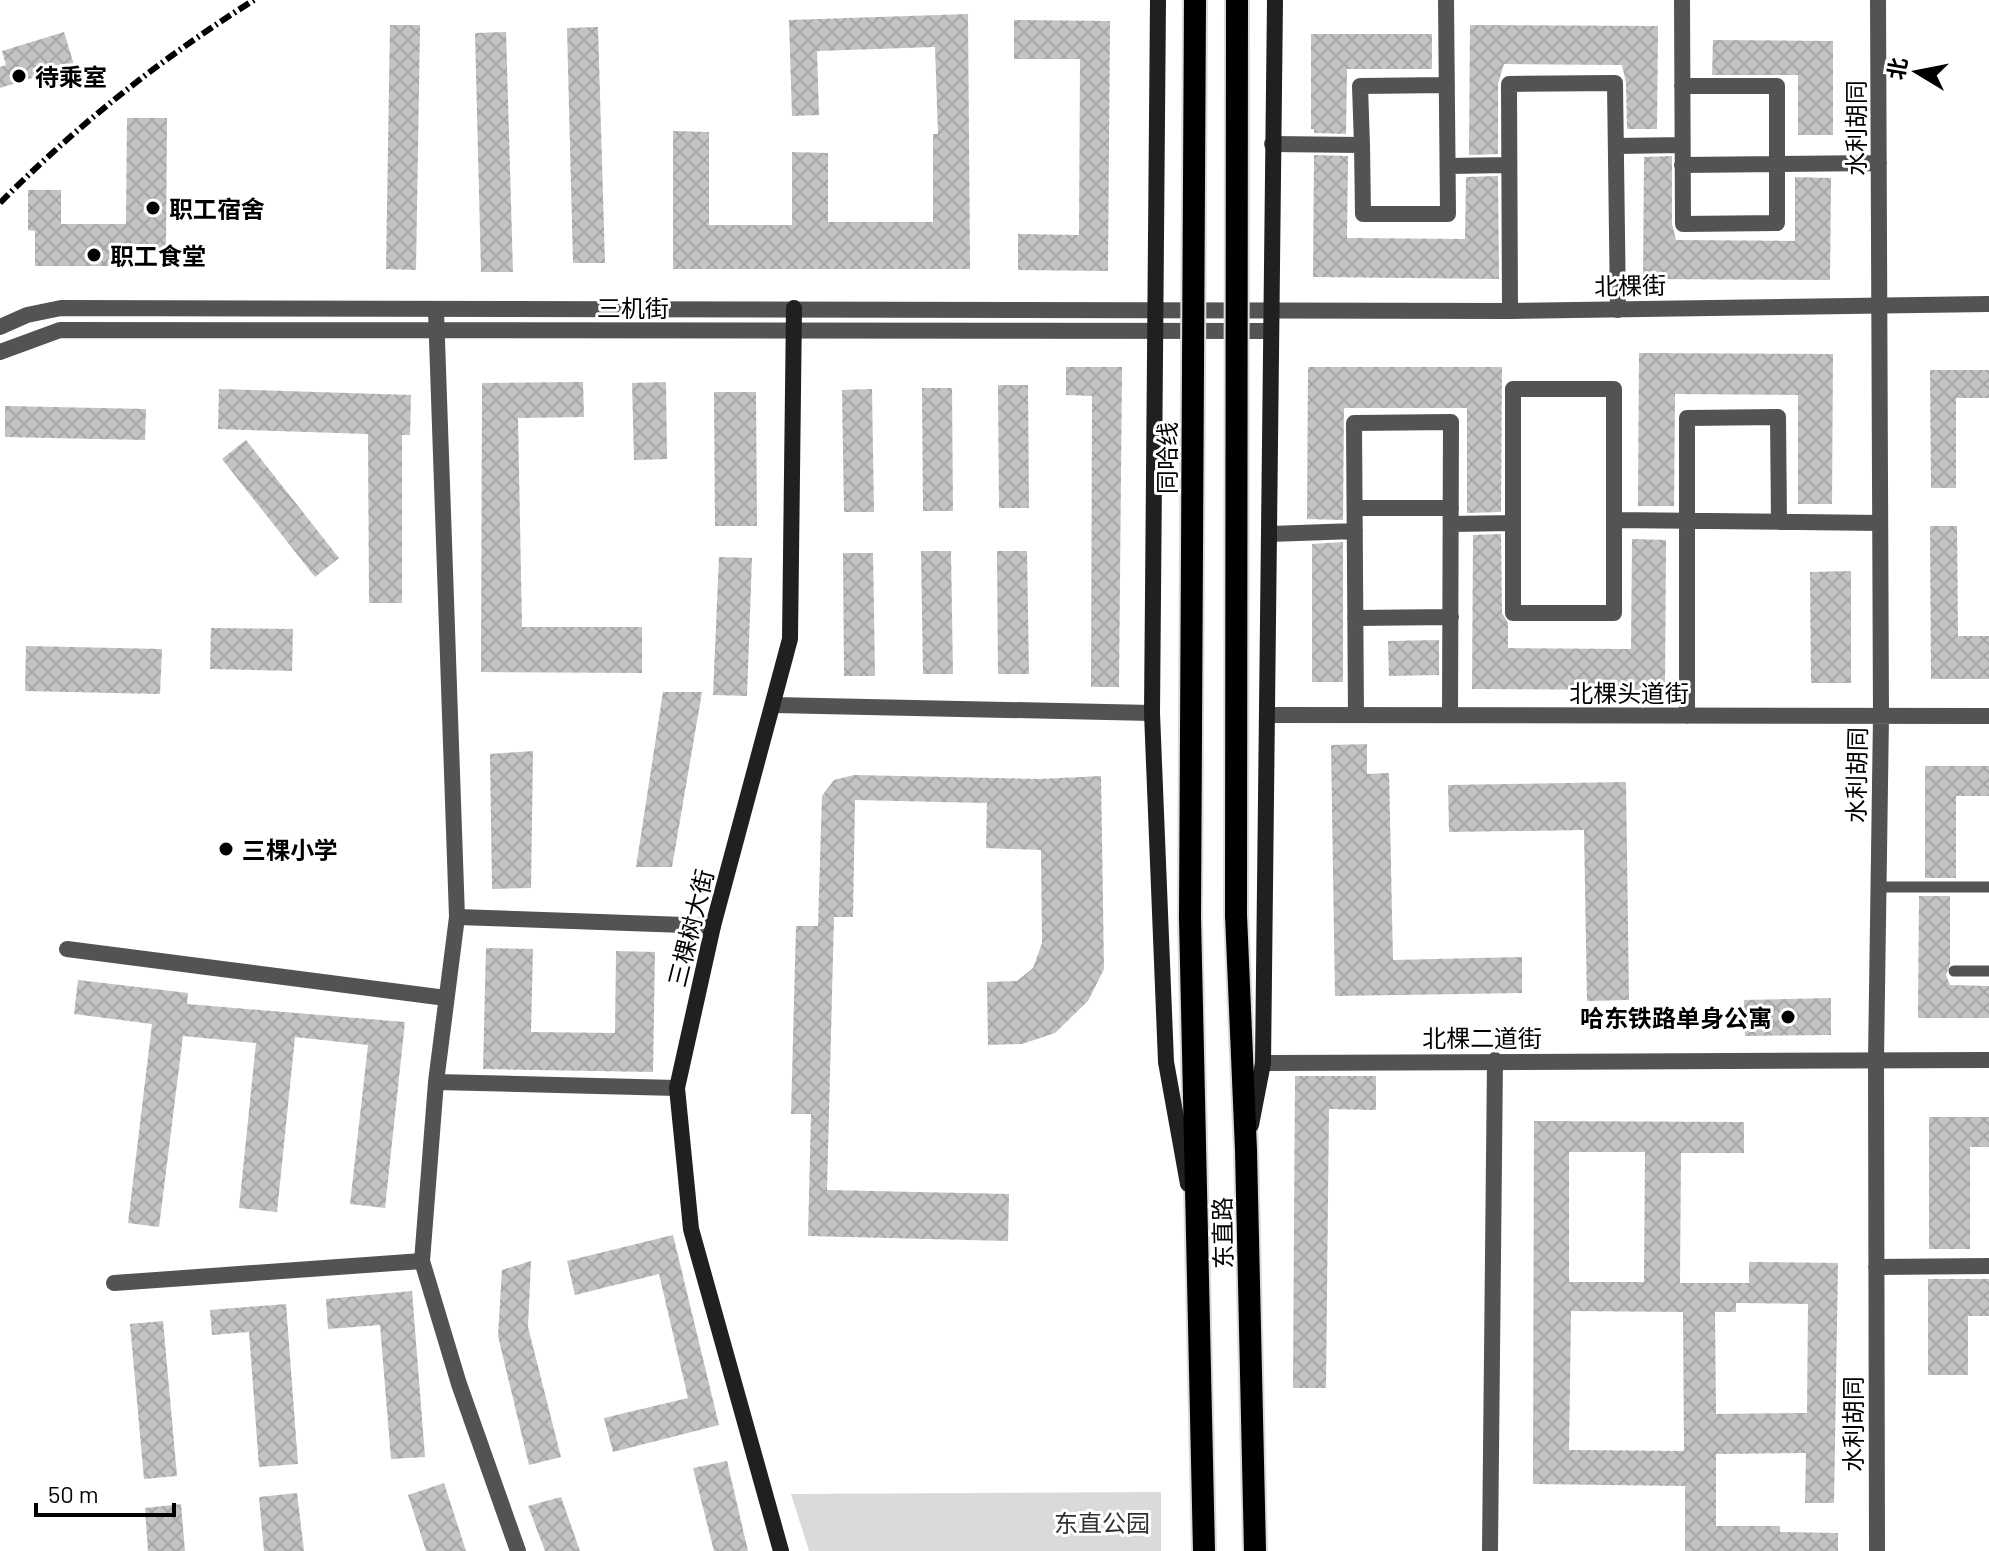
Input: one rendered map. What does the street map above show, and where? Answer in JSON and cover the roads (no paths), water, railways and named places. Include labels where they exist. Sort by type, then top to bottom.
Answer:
[{"type":"highway","name":"同哈线","points":[[1190,917],[1195,0]]},
{"type":"highway","name":"东直路","points":[[1237,0],[1236,915],[1246,1150],[1255,1551]]},
{"type":"highway","name":"东直路","points":[[1190,917],[1204,1551]]},
{"type":"main road","points":[[1158,0],[1152,713],[1166,1062],[1196,1226]]},
{"type":"main road","points":[[1246,1150],[1263,1063],[1275,0]]},
{"type":"main road","name":"三棵树大街","points":[[781,1551],[691,1229],[681,1157],[677,1088],[713,926],[790,639],[794,308]]},
{"type":"street","points":[[1446,0],[1448,166],[1448,214],[1363,214],[1360,86],[1447,85]]},
{"type":"street","points":[[1682,0],[1682,86],[1682,145],[1682,165],[1683,224],[1777,223],[1777,86],[1682,86]]},
{"type":"street","name":"水利胡同","points":[[1877,1551],[1876,1060],[1881,716],[1878,0]]},
{"type":"street","points":[[1510,311],[1509,84],[1615,83],[1618,310]]},
{"type":"street","points":[[1272,144],[1362,145]]},
{"type":"street","points":[[1616,146],[1682,145]]},
{"type":"street","points":[[1682,165],[1879,163]]},
{"type":"street","points":[[1448,166],[1509,165]]},
{"type":"street","name":"北棵街","points":[[1271,311],[1989,304]]},
{"type":"street","name":"三机街","points":[[0,327],[27,315],[61,308],[1271,311]]},
{"type":"street","points":[[436,311],[457,917],[436,1082],[422,1261],[463,1398],[518,1551]]},
{"type":"street","name":"三机街","points":[[0,352],[60,330],[1270,331]]},
{"type":"street","points":[[1513,389],[1614,389],[1614,613],[1513,613],[1513,523],[1513,389]]},
{"type":"street","points":[[1687,716],[1687,418],[1778,417],[1779,522]]},
{"type":"street","points":[[1356,715],[1354,423],[1451,422],[1450,715]]},
{"type":"street","points":[[1355,508],[1513,523]]},
{"type":"street","points":[[1614,520],[1880,523]]},
{"type":"street","points":[[1269,534],[1355,531]]},
{"type":"street","points":[[1355,618],[1451,617]]},
{"type":"street","points":[[774,705],[1152,713]]},
{"type":"street","name":"北棵头道街","points":[[1268,715],[1989,716]]},
{"type":"street","points":[[457,917],[713,926]]},
{"type":"street","points":[[67,949],[446,998]]},
{"type":"street","points":[[1490,1551],[1495,1060]]},
{"type":"street","name":"北棵二道街","points":[[1263,1063],[1989,1060]]},
{"type":"street","points":[[436,1082],[677,1088]]},
{"type":"street","points":[[114,1283],[422,1261]]},
{"type":"street","points":[[1876,1267],[1989,1266]]},
{"type":"lane","points":[[1877,887],[1989,887]]},
{"type":"lane","points":[[1954,971],[1989,971]]},
{"type":"railway","points":[[0,203],[121,94],[186,45],[254,0]]},
{"type":"place","name":"待乘室","points":[[19,76]]},
{"type":"place","name":"职工宿舍","points":[[153,208]]},
{"type":"place","name":"职工食堂","points":[[94,255]]},
{"type":"place","name":"三棵小学","points":[[226,849]]},
{"type":"place","name":"哈东铁路单身公寓","points":[[1788,1017]]},
{"type":"park label","name":"东直公园","points":[[1102,1522]]}]
